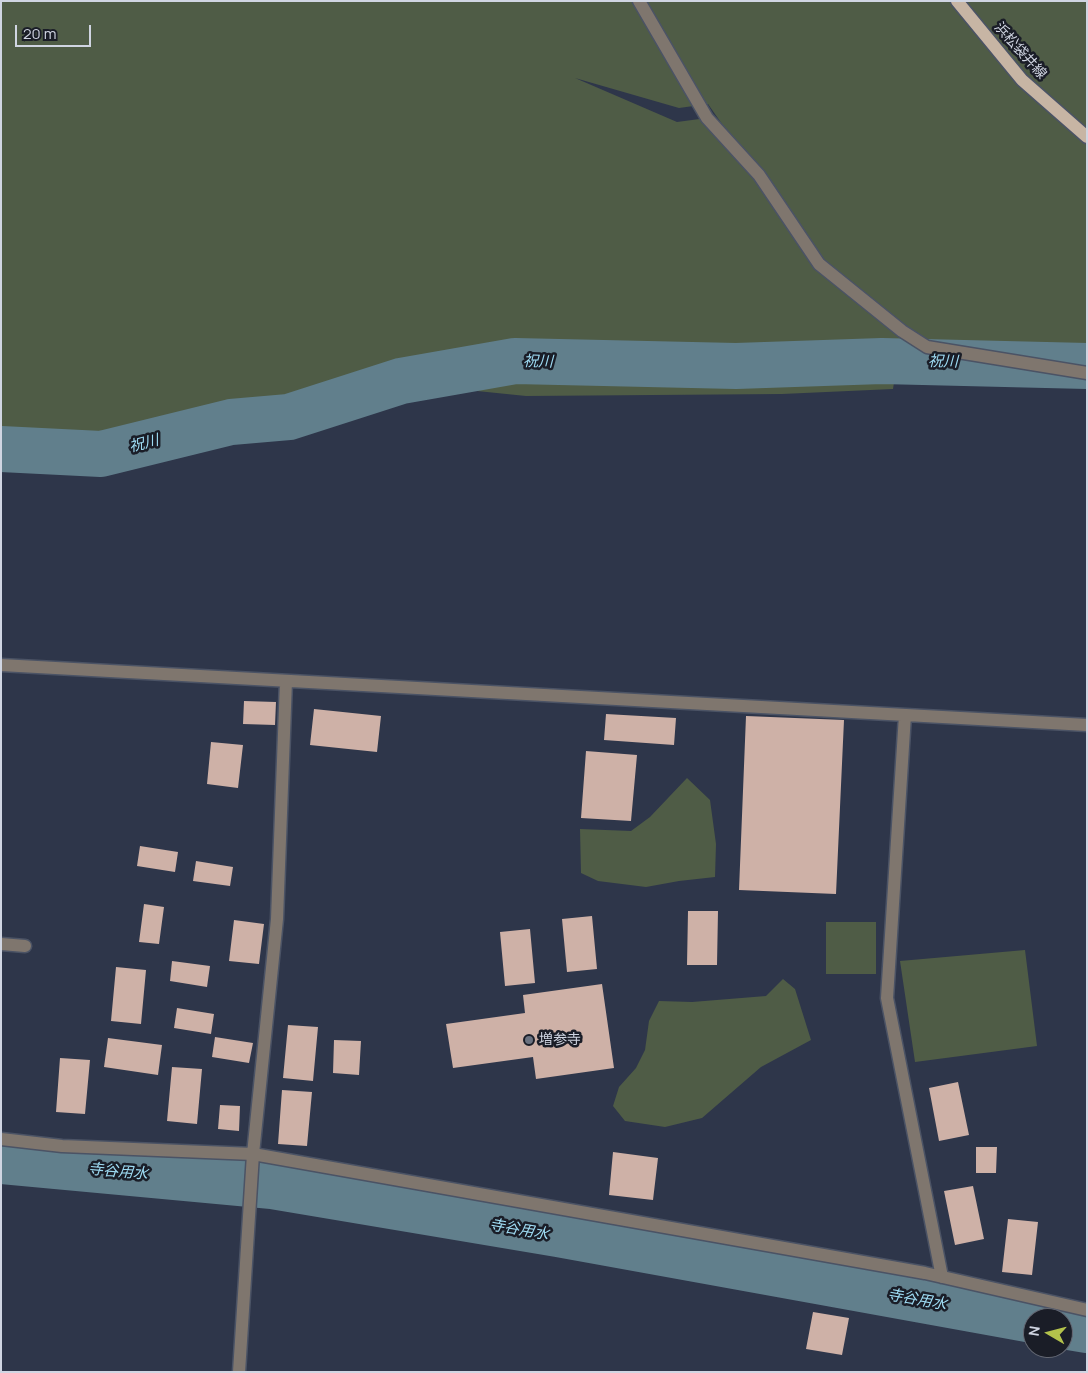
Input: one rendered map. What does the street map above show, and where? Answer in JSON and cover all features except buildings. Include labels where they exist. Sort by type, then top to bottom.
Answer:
[{"type":"main road","name":"浜松袋井線","points":[[957,1],[1022,80],[1087,137]]},
{"type":"street","points":[[639,1],[707,118],[759,175],[819,264],[902,331],[927,347],[1087,373]]},
{"type":"street","points":[[1,665],[1087,725]]},
{"type":"street","points":[[239,1372],[252,1154],[277,919],[286,681]]},
{"type":"street","points":[[905,715],[888,998],[942,1277]]},
{"type":"street","points":[[1,944],[25,946]]},
{"type":"street","points":[[1,1139],[62,1146],[252,1154],[942,1277],[1087,1310]]},
{"type":"green space","points":[[1,1],[1087,1],[1087,364],[927,347],[902,331],[893,389],[782,394],[526,396],[428,386],[419,364],[401,381],[101,454],[1,459]],"holes":[[[575,78],[679,108],[708,104],[752,167],[707,118],[677,122]]]},
{"type":"green space","points":[[687,778],[710,800],[716,844],[715,877],[646,887],[598,881],[581,873],[580,829],[631,831],[650,817]]},
{"type":"green space","points":[[826,922],[876,922],[876,974],[826,974]]},
{"type":"green space","points":[[1025,950],[1037,1046],[915,1062],[900,961]]},
{"type":"green space","points":[[783,979],[795,989],[811,1040],[761,1067],[702,1118],[665,1127],[625,1121],[613,1106],[619,1087],[636,1068],[645,1050],[649,1021],[659,1001],[692,1002],[766,996]]},
{"type":"waterway","name":"祝川","points":[[1,449],[101,454],[231,422],[289,417],[401,381],[515,361],[736,366],[882,361],[1087,366]]},
{"type":"waterway","name":"寺谷用水","points":[[1,1161],[272,1186],[558,1234],[1023,1318]]},
{"type":"waterway","name":"寺谷用水","points":[[1073,1328],[1087,1330]]},
{"type":"place","name":"増参寺","points":[[529,1040]]}]
